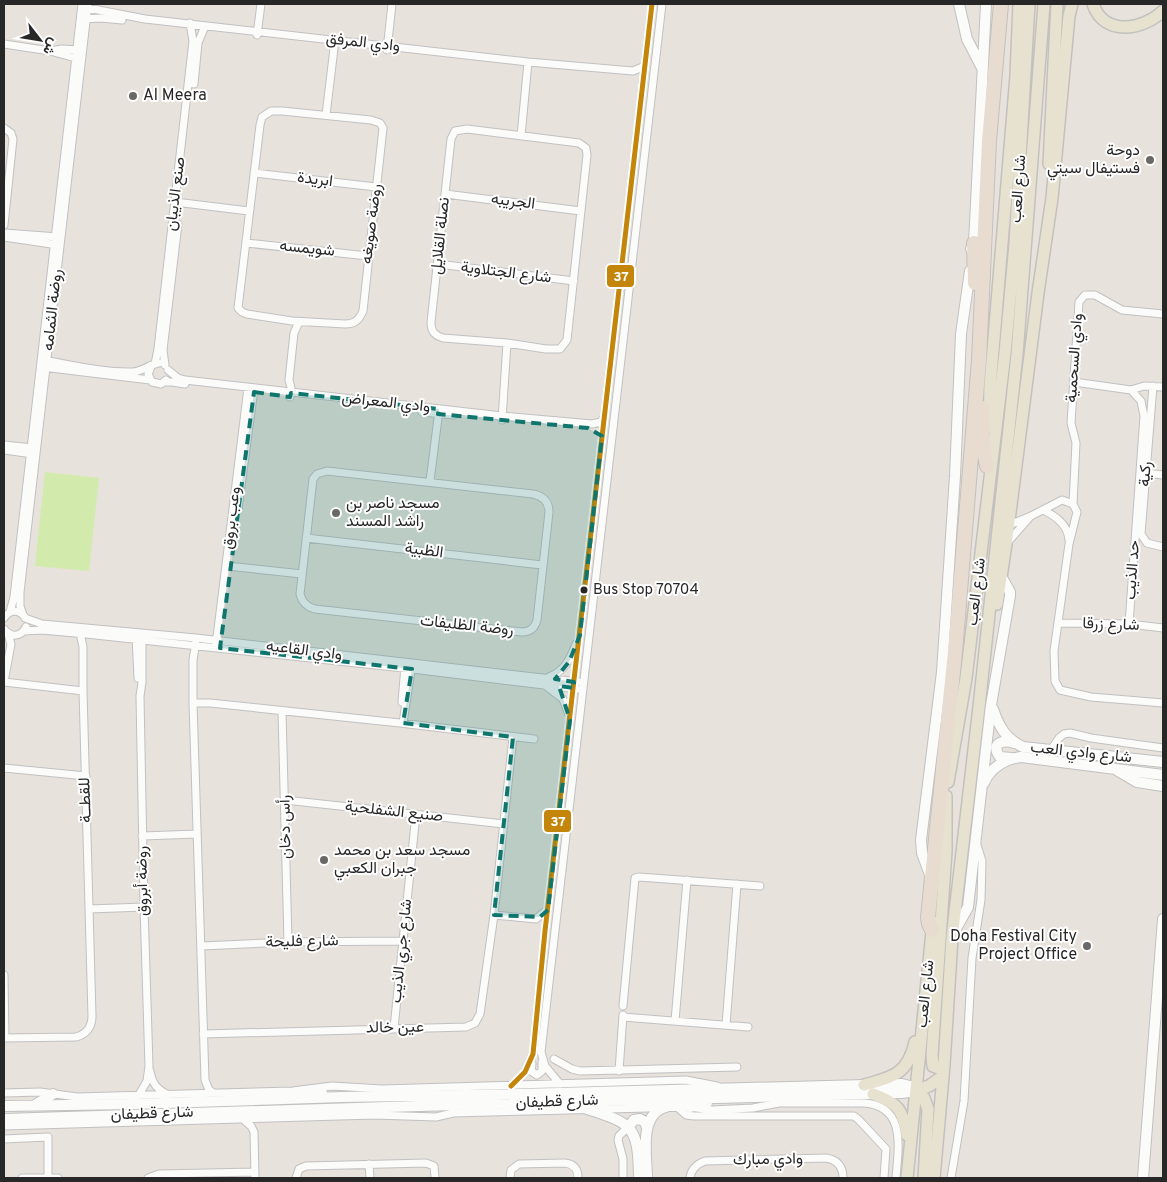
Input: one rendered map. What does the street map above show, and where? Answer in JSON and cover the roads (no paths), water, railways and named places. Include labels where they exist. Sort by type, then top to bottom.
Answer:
[{"type":"highway","points":[[932,930],[928,920],[955,652],[979,360],[989,142],[1001,4]]},
{"type":"highway","points":[[974,244],[974,361],[977,383]]},
{"type":"highway","points":[[979,360],[983,445],[987,466]]},
{"type":"highway","points":[[942,672],[955,652]]},
{"type":"main road","points":[[989,488],[987,466],[990,386],[1016,76],[1019,4]]},
{"type":"main road","name":"شارع العب","points":[[907,1178],[946,796],[966,678],[1012,290],[1029,4]]},
{"type":"main road","name":"شارع العب","points":[[934,1178],[944,1070],[952,938],[1017,354],[1044,4]]},
{"type":"main road","points":[[1052,198],[1049,152],[1057,4]]},
{"type":"main road","points":[[979,707],[1006,544],[1052,198],[1069,16],[1072,4]]},
{"type":"main road","points":[[1093,4],[1100,16],[1119,26],[1125,27],[1141,25],[1152,20],[1163,11]]},
{"type":"main road","points":[[1027,213],[1036,176],[1048,86],[1053,75]]},
{"type":"main road","points":[[924,1178],[928,1106],[924,1098],[916,1090],[929,1086],[944,1070],[934,1066],[932,1055],[946,851],[946,796]]},
{"type":"main road","points":[[864,1085],[895,1075],[908,1062],[913,1053],[925,1002]]},
{"type":"main road","points":[[874,1094],[891,1101],[901,1111],[910,1148]]},
{"type":"street","points":[[257,33],[261,4]]},
{"type":"street","points":[[385,48],[390,4]]},
{"type":"street","points":[[652,4],[545,931],[531,1069],[534,1074],[539,1074],[542,1071],[541,1052],[662,4]]},
{"type":"street","points":[[959,4],[967,39],[982,68]]},
{"type":"street","points":[[931,882],[929,869],[921,849],[921,840],[942,672],[955,476],[961,334],[971,252],[974,244],[986,4]]},
{"type":"street","name":"وادي المرفق","points":[[85,6],[145,19],[204,28],[632,75],[642,82]]},
{"type":"street","name":"روضة الثمامه","points":[[6,615],[14,597],[33,451],[85,6]]},
{"type":"street","name":"وادي المرفق","points":[[83,19],[124,20],[191,26]]},
{"type":"street","name":"صنع الذيبان","points":[[166,368],[163,350],[193,41],[191,26]]},
{"type":"street","name":"صنع الذيبان","points":[[153,365],[158,353],[198,43],[204,28]]},
{"type":"street","points":[[326,115],[335,42]]},
{"type":"street","points":[[4,44],[50,51],[78,58]]},
{"type":"street","points":[[50,51],[62,49],[79,50]]},
{"type":"street","points":[[520,136],[528,64]]},
{"type":"street","name":"وادي المرفق","points":[[528,64],[633,72],[645,66]]},
{"type":"street","name":"روضة صويغه","points":[[276,110],[326,115],[371,120],[382,125],[383,131],[363,311],[357,321],[346,324],[295,322],[242,312],[238,308],[260,125],[264,115],[276,110]]},
{"type":"street","points":[[4,128],[11,133],[12,139],[4,225]]},
{"type":"street","name":"نصلة القلايل","points":[[467,128],[520,136],[579,143],[584,146],[587,155],[567,340],[562,347],[546,349],[507,343],[443,338],[434,333],[431,322],[451,139],[456,131],[467,128]]},
{"type":"street","name":"ابريدة","points":[[254,173],[376,187]]},
{"type":"street","name":"الجريبه","points":[[446,194],[581,211]]},
{"type":"street","points":[[178,202],[249,211]]},
{"type":"street","points":[[4,233],[57,241]]},
{"type":"street","points":[[4,237],[57,241]]},
{"type":"street","name":"شويمسه","points":[[246,243],[368,256]]},
{"type":"street","name":"شارع الجتلاوية","points":[[438,264],[574,281]]},
{"type":"street","name":"وادي السحمية","points":[[1163,314],[1122,310],[1090,294],[1082,297],[1078,306],[1070,424],[1076,443],[1073,504],[1077,509],[1077,514],[1069,544],[1054,651],[1055,680],[1060,690],[1091,697],[1163,703]]},
{"type":"street","points":[[287,394],[295,322]]},
{"type":"street","points":[[502,419],[507,343]]},
{"type":"street","name":"وادي المعراض","points":[[94,371],[135,372],[160,363],[178,378],[251,390]]},
{"type":"street","name":"وادي المعراض","points":[[44,364],[150,380],[155,383],[172,382],[251,390],[588,428],[602,436]]},
{"type":"street","points":[[150,380],[148,374],[153,365]]},
{"type":"street","points":[[164,382],[169,376],[166,368]]},
{"type":"street","points":[[1074,382],[1131,390],[1144,386],[1163,387]]},
{"type":"street","name":"ركية","points":[[1154,386],[1140,515],[1141,534],[1144,541],[1150,545],[1163,547]]},
{"type":"street","name":"وعب بروق","points":[[218,645],[251,390]]},
{"type":"street","name":"حد الذيب","points":[[1129,624],[1140,515],[1144,411],[1139,397],[1131,390]]},
{"type":"street","points":[[430,481],[439,411]]},
{"type":"street","name":"وادي المعراض","points":[[502,419],[592,424],[600,422],[604,416]]},
{"type":"street","points":[[4,445],[33,451]]},
{"type":"street","points":[[4,450],[33,451]]},
{"type":"street","name":"روضة الثمامه","points":[[21,633],[26,624],[20,596],[33,451]]},
{"type":"street","name":"روضة الظليفات","points":[[320,472],[430,481],[533,494],[542,497],[548,503],[549,512],[536,624],[532,629],[525,632],[315,609],[305,604],[301,598],[306,538],[313,479],[320,472]]},
{"type":"street","points":[[1146,473],[1163,475]]},
{"type":"street","points":[[1007,526],[1062,500],[1073,504]]},
{"type":"street","name":"وادي السحمية","points":[[1043,510],[1060,520],[1067,532],[1069,544]]},
{"type":"street","points":[[1006,544],[1031,516]]},
{"type":"street","name":"الظبية","points":[[306,538],[542,565]]},
{"type":"street","points":[[229,566],[302,574]]},
{"type":"street","name":"شارع العب","points":[[952,938],[968,907],[991,705],[1010,596],[1001,576]]},
{"type":"street","name":"وادي القاعيه","points":[[6,615],[18,612],[42,624],[545,681],[583,687]]},
{"type":"street","name":"شارع زرقا","points":[[1058,623],[1129,624],[1163,628]]},
{"type":"street","name":"وادي القاعيه","points":[[6,631],[21,633],[42,630],[139,636]]},
{"type":"street","points":[[6,631],[11,644],[4,682],[83,691]]},
{"type":"street","points":[[11,644],[21,633]]},
{"type":"street","name":"للقطــة","points":[[5,1038],[76,1037],[84,1034],[92,1022],[83,633]]},
{"type":"street","points":[[570,720],[563,699],[545,681],[558,674],[566,666],[580,635]]},
{"type":"street","name":"روضة أبروق","points":[[136,1100],[147,1081],[149,1066],[140,696],[138,682],[139,636]]},
{"type":"street","points":[[193,642],[193,703],[205,1080],[209,1090],[215,1094]]},
{"type":"street","points":[[402,723],[408,666]]},
{"type":"street","points":[[193,703],[210,703],[402,723],[534,739]]},
{"type":"street","name":"شارع وادي العب","points":[[991,705],[1003,732],[1020,745],[1032,749],[1163,762]]},
{"type":"street","name":"رأس دخان","points":[[282,712],[288,942]]},
{"type":"street","points":[[1050,751],[1061,736],[1073,732],[1091,738],[1163,748]]},
{"type":"street","name":"عين خالد","points":[[203,1034],[466,1026],[475,1023],[480,1014],[494,915],[513,737]]},
{"type":"street","points":[[1015,758],[1000,756],[997,748],[1000,742],[1004,741],[1020,745]]},
{"type":"street","name":"شارع وادي العب","points":[[982,787],[986,778],[997,766],[1015,758],[1029,758],[1163,775]]},
{"type":"street","points":[[4,768],[86,776]]},
{"type":"street","name":"شارع وادي العب","points":[[1115,769],[1137,782],[1163,786]]},
{"type":"street","name":"صنيع الشفلحية","points":[[285,800],[504,824]]},
{"type":"street","name":"شارع جري الذيب","points":[[394,1028],[416,814]]},
{"type":"street","points":[[142,836],[197,834]]},
{"type":"street","name":"شارع العب","points":[[952,1178],[964,1101],[972,958],[981,900],[982,861],[976,841]]},
{"type":"street","points":[[623,1006],[634,880],[639,877],[760,886]]},
{"type":"street","points":[[676,1022],[687,880]]},
{"type":"street","points":[[726,1025],[737,884]]},
{"type":"street","points":[[90,909],[144,907]]},
{"type":"street","points":[[494,915],[536,919],[548,910]]},
{"type":"street","points":[[536,919],[545,931]]},
{"type":"street","points":[[1143,1178],[1162,954],[1163,919]]},
{"type":"street","name":"شارع فليحة","points":[[202,946],[288,942],[402,941]]},
{"type":"street","points":[[4,974],[5,1038]]},
{"type":"street","points":[[619,1070],[623,1016],[748,1027]]},
{"type":"street","points":[[510,1086],[525,1072],[533,1054]]},
{"type":"street","points":[[542,1059],[547,1070],[560,1084]]},
{"type":"street","points":[[554,1059],[576,1070],[608,1071],[737,1067]]},
{"type":"street","name":"روضة أبروق","points":[[149,1066],[154,1083],[169,1095]]},
{"type":"street","points":[[608,1071],[608,1082]]},
{"type":"street","points":[[197,1094],[205,1080]]},
{"type":"street","name":"شارع قطيفان","points":[[4,1093],[40,1092],[77,1097],[136,1100],[169,1095],[304,1091],[332,1086],[382,1089],[690,1080],[724,1088]]},
{"type":"street","name":"شارع قطيفان","points":[[4,1106],[136,1100],[521,1094],[902,1084],[916,1090]]},
{"type":"street","name":"شارع قطيفان","points":[[4,1119],[874,1094],[902,1093],[916,1090]]},
{"type":"street","points":[[304,1091],[342,1097]]},
{"type":"street","points":[[34,1105],[53,1094]]},
{"type":"street","points":[[689,1107],[731,1098]]},
{"type":"street","name":"شارع قطيفان","points":[[4,1126],[374,1115],[436,1117],[453,1113],[672,1107],[712,1110],[753,1108],[778,1103],[864,1103],[878,1106],[891,1116],[896,1126],[898,1137],[896,1178]]},
{"type":"street","points":[[419,1106],[453,1113]]},
{"type":"street","points":[[647,1178],[647,1128],[649,1120],[654,1113],[672,1107],[686,1115],[694,1116],[854,1116],[885,1147],[884,1178]]},
{"type":"street","points":[[587,1109],[613,1118],[628,1127],[632,1132],[637,1142],[639,1178]]},
{"type":"street","points":[[254,1132],[262,1119]]},
{"type":"street","points":[[148,1178],[159,1174],[255,1175],[254,1132],[251,1126],[244,1120]]},
{"type":"street","points":[[623,1178],[623,1159],[618,1140],[619,1136],[634,1120],[645,1122],[647,1128]]},
{"type":"street","points":[[4,1139],[48,1137],[48,1177]]},
{"type":"street","name":"وادي مبارك","points":[[690,1178],[696,1166],[706,1161],[826,1158],[833,1159],[838,1163],[842,1168],[843,1178]]},
{"type":"street","points":[[296,1178],[297,1171],[304,1166],[428,1163],[434,1166],[435,1178]]},
{"type":"street","points":[[510,1178],[511,1170],[519,1164],[564,1163],[575,1167],[578,1178]]},
{"type":"street","points":[[369,1164],[370,1178]]},
{"type":"street","points":[[22,1178],[58,1178]]},
{"type":"place","name":"Al Meera","points":[[133,96]]},
{"type":"place","name":"دوحة فستيفال سيتي","points":[[1150,160]]},
{"type":"place","name":"مسجد ناصر بن راشد المسند","points":[[336,513]]},
{"type":"place","name":"Bus Stop 70704","points":[[584,590]]},
{"type":"place","name":"مسجد سعد بن محمد جبران الكعبي","points":[[324,860]]},
{"type":"place","name":"Doha Festival City Project Office","points":[[1087,946]]}]
